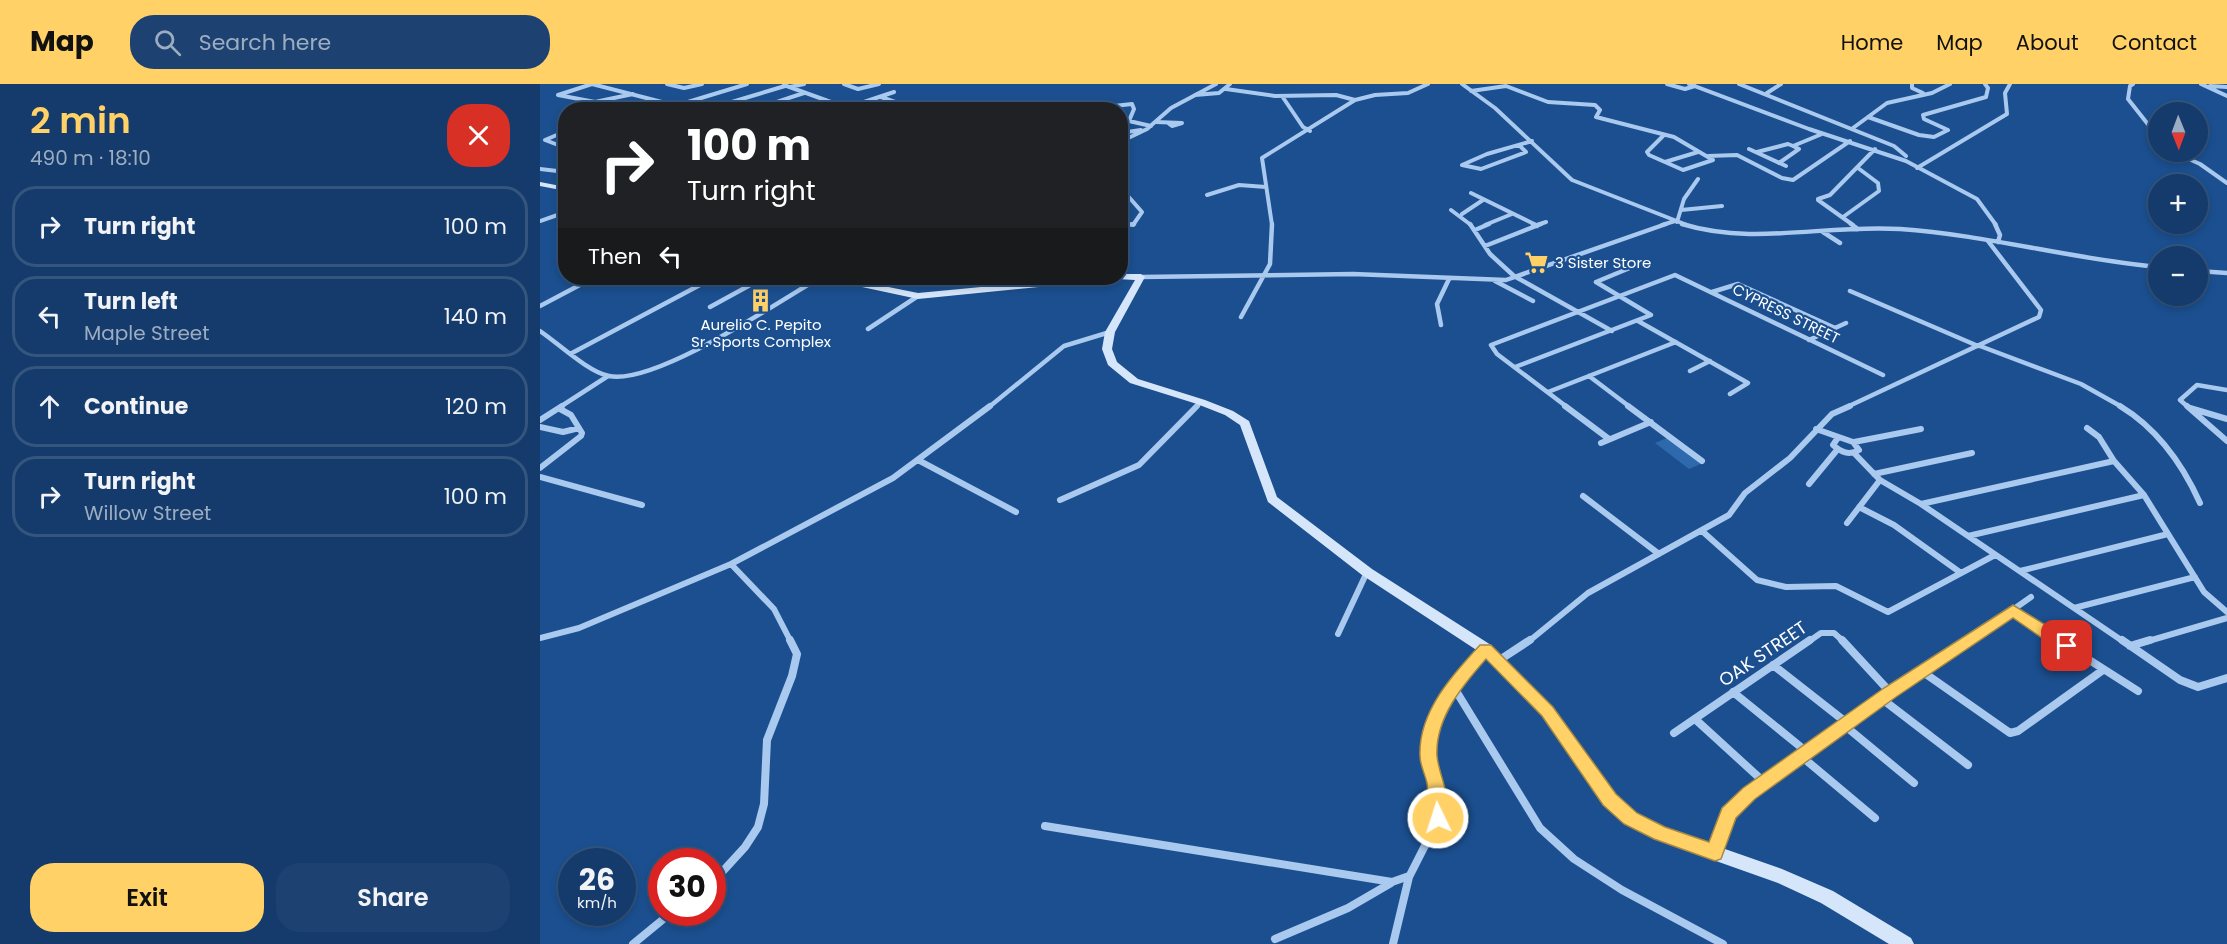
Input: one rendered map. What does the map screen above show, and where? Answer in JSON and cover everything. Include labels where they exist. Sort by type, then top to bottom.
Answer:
[{"type":"street","points":[[633,94],[595,102],[558,95],[592,84],[633,94],[665,102]]},
{"type":"street","points":[[667,84],[684,88],[702,84]]},
{"type":"street","points":[[687,102],[747,84]]},
{"type":"street","points":[[732,102],[785,86],[804,84]]},
{"type":"street","points":[[844,84],[858,88],[879,84]]},
{"type":"street","points":[[1128,138],[1147,129],[1171,108],[1216,84]]},
{"type":"street","points":[[1226,89],[1230,84]]},
{"type":"street","points":[[1241,317],[1269,274],[1276,238],[1261,173],[1262,158],[1355,100],[1366,96],[1408,93],[1428,84]]},
{"type":"street","points":[[1462,84],[1532,141],[1572,180],[1584,187],[1710,233],[1734,235],[1858,229],[1920,230],[1998,242],[2079,259],[2148,266]]},
{"type":"street","points":[[1668,84],[1685,89],[1695,86]]},
{"type":"street","points":[[1689,84],[1823,133],[1896,156],[1977,199],[1992,217],[2000,235],[1998,242]]},
{"type":"street","points":[[1739,84],[1853,128],[1894,146],[1906,156]]},
{"type":"street","points":[[1767,93],[1781,84]]},
{"type":"street","points":[[1912,84],[1912,88],[1925,94]]},
{"type":"street","points":[[1853,128],[1888,102],[1947,88],[1950,84]]},
{"type":"street","points":[[1868,117],[1919,135],[1934,137],[1948,130],[1924,119],[1923,115],[1986,97],[1988,88],[1985,84]]},
{"type":"street","points":[[1917,168],[2007,114],[2005,93],[2010,84]]},
{"type":"street","points":[[2133,84],[2130,86],[2128,99],[2148,124]]},
{"type":"street","points":[[2201,84],[2227,93]]},
{"type":"street","points":[[785,86],[832,102]]},
{"type":"street","points":[[1471,91],[1506,86],[1548,102],[1595,105],[1600,110],[1596,117],[1682,140],[1698,152],[1708,156],[1737,155],[1790,180],[1850,141]]},
{"type":"street","points":[[2206,86],[2227,93]]},
{"type":"street","points":[[1194,95],[1206,95],[1226,89],[1244,89],[1282,96],[1331,92],[1355,100]]},
{"type":"street","points":[[865,102],[894,92]]},
{"type":"street","points":[[777,102],[805,93]]},
{"type":"street","points":[[875,102],[899,94]]},
{"type":"street","points":[[1282,96],[1303,127],[1310,130]]},
{"type":"street","points":[[880,97],[895,102]]},
{"type":"street","points":[[820,102],[826,100]]},
{"type":"street","points":[[1128,104],[1132,104],[1134,109],[1129,121],[1168,123]]},
{"type":"street","points":[[1128,132],[1147,129]]},
{"type":"street","points":[[1793,146],[1823,133]]},
{"type":"street","points":[[540,142],[558,134]]},
{"type":"street","points":[[1664,135],[1647,152],[1685,170],[1712,161],[1708,156]]},
{"type":"street","points":[[545,140],[558,145]]},
{"type":"street","points":[[1519,144],[1524,153],[1481,169],[1462,165],[1488,153],[1519,144],[1532,141]]},
{"type":"street","points":[[1757,152],[1788,144],[1799,149],[1779,163]]},
{"type":"street","points":[[1749,149],[1786,166]]},
{"type":"street","points":[[1858,229],[1818,199],[1830,195],[1875,149]]},
{"type":"street","points":[[1665,162],[1698,152]]},
{"type":"street","points":[[2196,162],[2227,183]]},
{"type":"street","points":[[1843,217],[1879,191],[1878,183],[1858,168]]},
{"type":"street","points":[[540,169],[558,171]]},
{"type":"street","points":[[1128,277],[1353,274],[1449,279],[1516,278],[1676,221],[1684,199],[1698,179]]},
{"type":"street","points":[[540,184],[558,187]]},
{"type":"street","points":[[1207,195],[1239,185],[1266,187]]},
{"type":"street","points":[[1471,194],[1537,226]]},
{"type":"street","points":[[1128,225],[1135,225],[1142,212],[1129,195]]},
{"type":"street","points":[[1462,214],[1483,200]]},
{"type":"street","points":[[1681,210],[1722,206]]},
{"type":"street","points":[[1450,210],[1462,214],[1490,254],[1516,278],[1612,331]]},
{"type":"street","points":[[1474,230],[1512,214]]},
{"type":"street","points":[[540,221],[558,215]]},
{"type":"street","points":[[1485,246],[1546,222]]},
{"type":"street","points":[[1823,231],[1840,243]]},
{"type":"street","points":[[1498,661],[1543,632],[1560,614],[1588,593],[1729,515],[1745,493],[1790,458],[1832,414],[2035,319],[2041,313],[1988,241]]},
{"type":"street","points":[[1515,367],[1638,321],[1650,314],[1597,281],[1632,267]]},
{"type":"street","points":[[2208,271],[2227,271]]},
{"type":"street","name":"CYPRESS STREET","points":[[1618,295],[1666,277],[1678,276],[1883,375]]},
{"type":"street","points":[[1141,277],[1110,333],[1107,349],[1112,363],[1134,381],[1202,402],[1229,413],[1245,423],[1272,499],[1367,572],[1486,649],[1548,712],[1610,800],[1630,819],[1660,834],[1782,877],[1827,897],[1905,944]]},
{"type":"street","points":[[1441,325],[1437,304],[1449,279]]},
{"type":"street","points":[[1494,280],[1533,301]]},
{"type":"street","points":[[1712,292],[1738,284],[1835,328]]},
{"type":"street","points":[[540,306],[580,285]]},
{"type":"street","points":[[572,353],[700,285]]},
{"type":"street","points":[[710,307],[750,285]]},
{"type":"street","points":[[540,420],[608,376],[639,373],[671,362],[807,285]]},
{"type":"street","points":[[867,285],[918,296],[961,293],[1016,285]]},
{"type":"street","points":[[1850,291],[1979,346],[2071,381],[2137,417],[2155,432],[2180,463],[2200,503]]},
{"type":"street","points":[[1609,439],[1497,354],[1491,345],[1618,295]]},
{"type":"street","points":[[868,329],[918,296]]},
{"type":"street","points":[[1638,321],[1748,383],[1730,394]]},
{"type":"street","points":[[1809,340],[1846,323]]},
{"type":"street","points":[[540,331],[608,376]]},
{"type":"street","points":[[540,638],[579,628],[731,564],[892,478],[963,428],[1064,346],[1110,333]]},
{"type":"street","points":[[1548,392],[1676,342]]},
{"type":"street","points":[[1690,371],[1710,361]]},
{"type":"street","points":[[1589,376],[1701,461]]},
{"type":"street","points":[[2227,390],[2197,385],[2180,398],[2187,407],[2227,441]]},
{"type":"street","points":[[1060,500],[1139,465],[1202,402]]},
{"type":"street","points":[[2187,407],[2227,419]]},
{"type":"street","points":[[540,468],[576,442],[582,432],[571,416],[560,409]]},
{"type":"street","points":[[1601,443],[1651,422]]},
{"type":"street","points":[[540,427],[563,432],[579,428]]},
{"type":"street","points":[[2087,428],[2099,437],[2114,461],[2144,495],[2204,592],[2227,612]]},
{"type":"street","points":[[1816,429],[1837,439],[1854,442],[1921,429]]},
{"type":"street","points":[[1837,439],[1833,445],[1838,450],[1854,453],[1880,480],[1921,504],[2180,680],[2198,687],[2227,678]]},
{"type":"street","points":[[1854,442],[1859,447],[1854,453]]},
{"type":"street","points":[[1809,484],[1838,450]]},
{"type":"street","points":[[1874,474],[1972,453]]},
{"type":"street","points":[[918,460],[1016,512]]},
{"type":"street","points":[[1921,504],[2114,461]]},
{"type":"street","points":[[540,477],[642,505]]},
{"type":"street","points":[[1847,523],[1880,480]]},
{"type":"street","points":[[1968,536],[2144,495]]},
{"type":"street","points":[[1583,496],[1659,554]]},
{"type":"street","points":[[1859,507],[1894,525],[1961,573]]},
{"type":"street","points":[[1702,531],[1757,580],[1786,587],[1836,586],[1885,612],[1995,555]]},
{"type":"street","points":[[2020,571],[2168,534]]},
{"type":"street","points":[[726,868],[759,827],[764,806],[767,741],[790,682],[797,654],[774,609],[731,564]]},
{"type":"street","points":[[1338,634],[1367,572]]},
{"type":"street","points":[[2074,608],[2195,577]]},
{"type":"street","points":[[1715,853],[1728,813],[1764,782],[2031,597]]},
{"type":"street","points":[[2013,611],[2138,691]]},
{"type":"street","points":[[2130,646],[2227,618]]},
{"type":"street","name":"OAK STREET","points":[[1674,733],[1821,633],[1834,633],[1890,693]]},
{"type":"street","points":[[1393,944],[1401,922],[1409,876],[1438,818],[1436,783],[1429,756],[1433,727],[1452,686],[1486,649]]},
{"type":"street","points":[[1773,665],[1914,783]]},
{"type":"street","points":[[1923,672],[2010,733],[2018,731],[2103,670]]},
{"type":"street","points":[[1452,686],[1540,828],[1574,859],[1622,890],[1723,944]]},
{"type":"street","points":[[1733,692],[1875,818]]},
{"type":"street","points":[[1882,699],[1968,765]]},
{"type":"street","points":[[1695,719],[1764,782]]},
{"type":"street","points":[[1045,826],[1392,882]]},
{"type":"street","points":[[1275,939],[1348,908],[1392,882],[1409,876]]},
{"type":"street","points":[[633,944],[655,926]]},
{"type":"shaded area","points":[[1671,436],[1705,462],[1689,469],[1655,443]]},
{"type":"place","name":"3 Sister Store","points":[[1537,263]]},
{"type":"place","name":"Aurelio C. Pepito Sr. Sports Complex","points":[[761,301]]},
{"type":"route","points":[[1438,818],[1436,783],[1429,756],[1433,727],[1452,686],[1486,649],[1548,712],[1610,800],[1630,819],[1660,834],[1715,853],[1728,813],[1749,793],[1890,693],[2013,611],[2067,646]]}]
